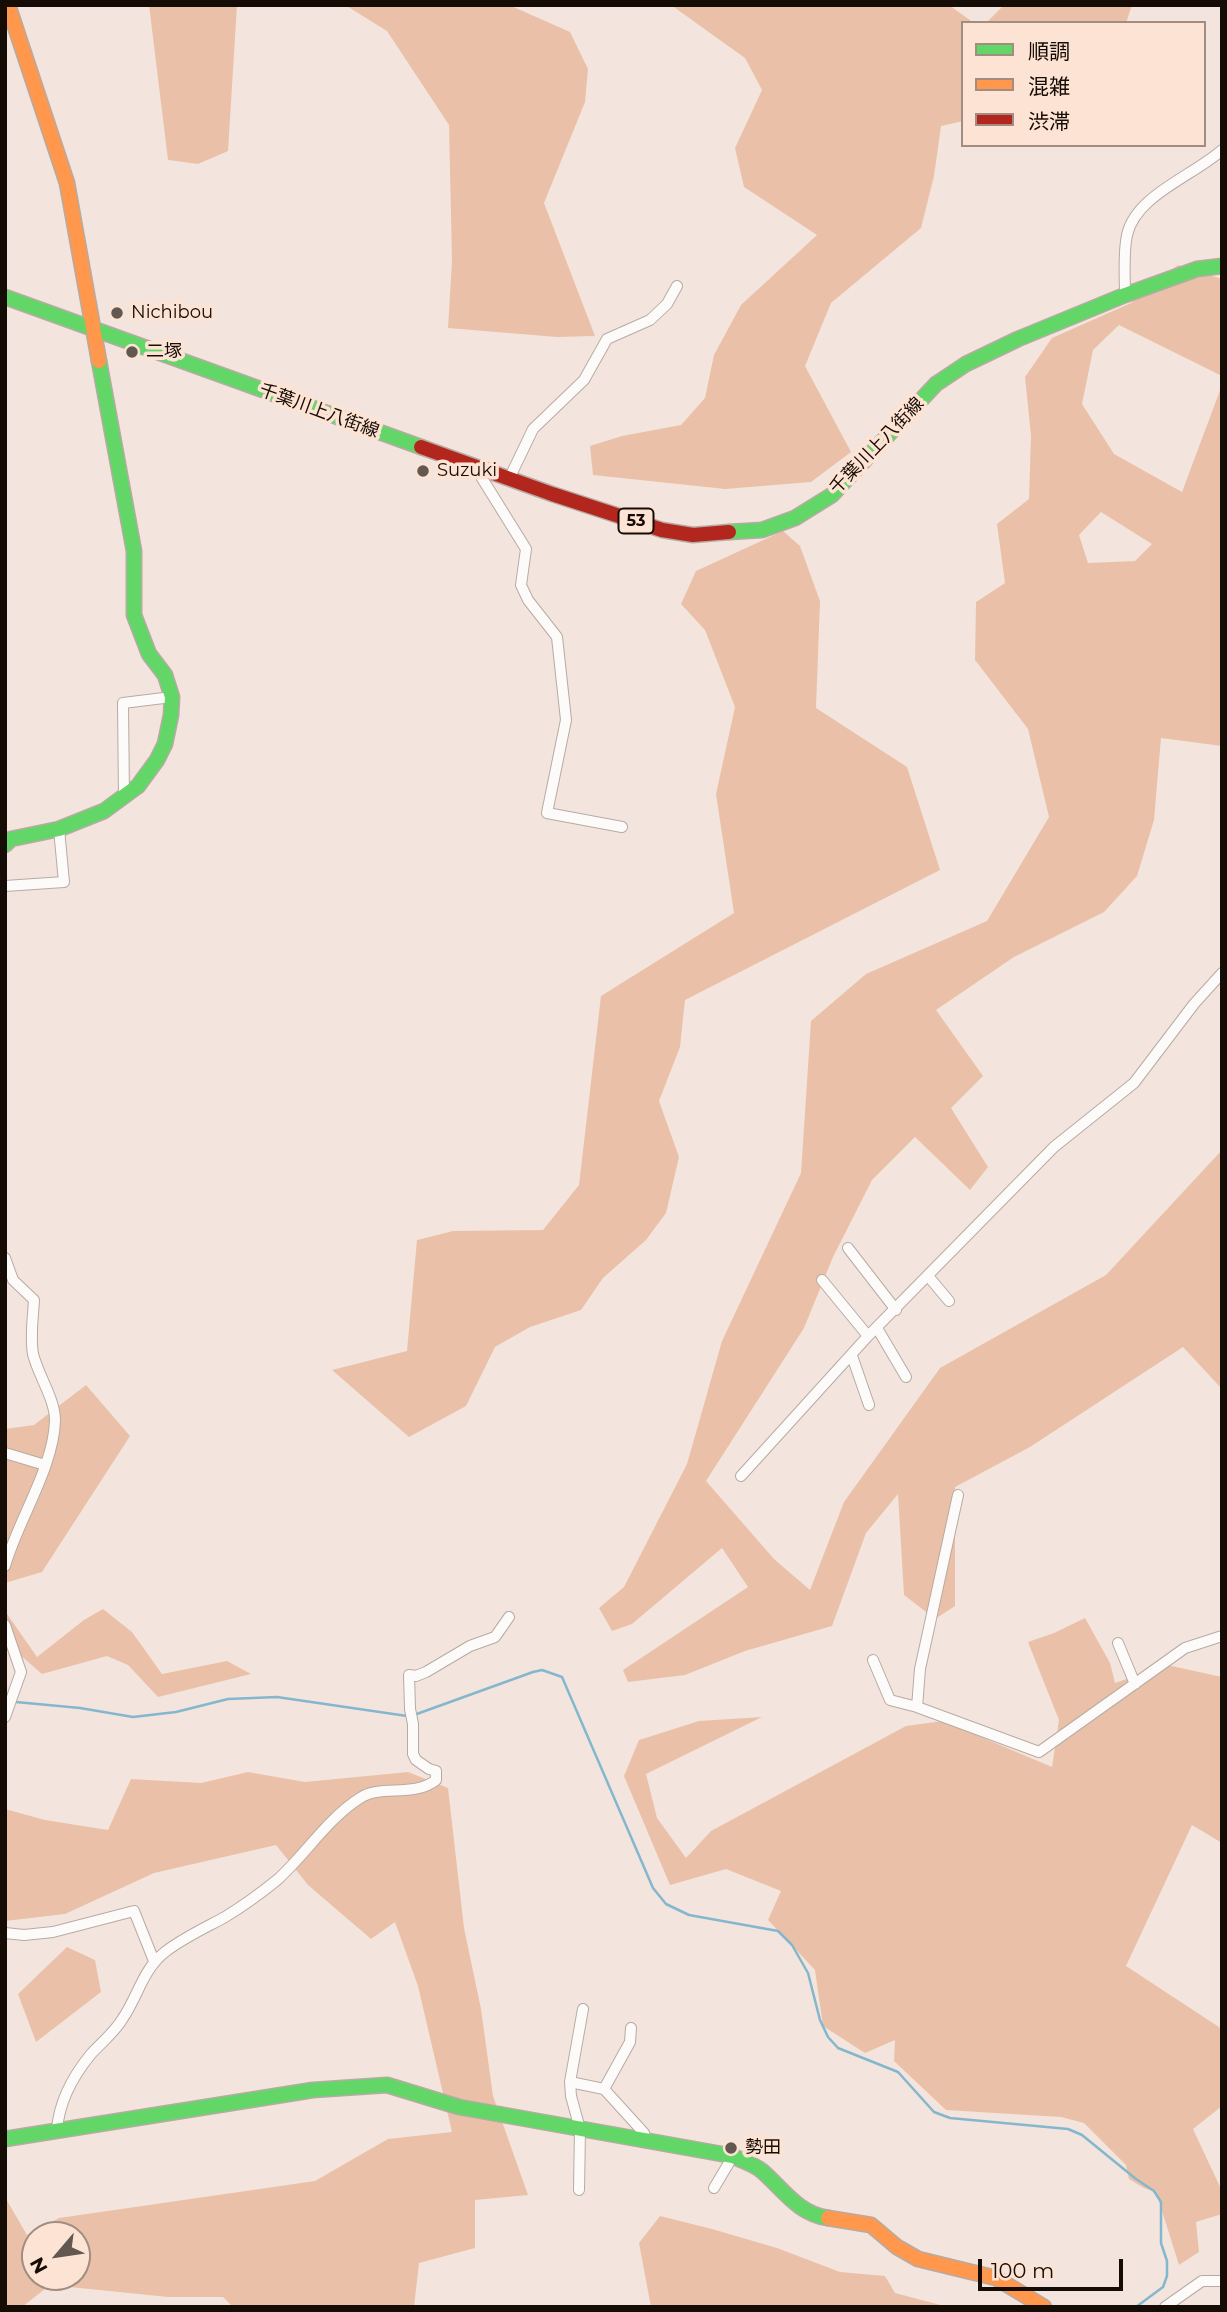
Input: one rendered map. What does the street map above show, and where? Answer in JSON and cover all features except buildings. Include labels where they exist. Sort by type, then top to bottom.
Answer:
[{"type":"street","points":[[5,845],[11,839],[59,829],[104,811],[138,786],[157,760],[169,731],[172,697],[165,675],[149,654],[134,615],[134,551],[67,183],[8,5]]},
{"type":"street","points":[[1125,295],[1127,235],[1134,219],[1148,200],[1206,164],[1222,150]]},
{"type":"street","name":"千葉川上八街線","points":[[5,297],[509,479],[662,530],[693,534],[762,530],[795,518],[832,495],[936,384],[966,364],[1125,295],[1197,269],[1222,266]]},
{"type":"street","points":[[509,479],[533,429],[584,380],[607,339],[650,320],[667,304],[677,286]]},
{"type":"street","points":[[475,467],[526,550],[521,585],[528,600],[557,637],[566,720],[547,813],[622,827]]},
{"type":"street","points":[[124,798],[123,703],[172,697]]},
{"type":"street","points":[[5,886],[64,882],[59,829]]},
{"type":"street","points":[[741,1476],[868,1336],[1054,1147],[1134,1083],[1194,1004],[1222,973]]},
{"type":"street","points":[[848,1248],[896,1310]]},
{"type":"street","points":[[5,1258],[13,1280],[34,1300],[34,1355],[55,1415],[45,1465],[5,1566]]},
{"type":"street","points":[[928,1276],[949,1301]]},
{"type":"street","points":[[822,1280],[868,1336]]},
{"type":"street","points":[[877,1328],[906,1377]]},
{"type":"street","points":[[852,1356],[869,1405]]},
{"type":"street","points":[[5,1453],[45,1465]]},
{"type":"street","points":[[917,1707],[920,1669],[958,1495]]},
{"type":"street","points":[[57,2130],[62,2101],[67,2090],[90,2056],[124,2017],[138,1987],[155,1961],[172,1947],[264,1890],[363,1795],[419,1788],[436,1780],[436,1771],[416,1760],[413,1754],[414,1724],[410,1709],[409,1675],[416,1676],[426,1672],[470,1646],[495,1637],[509,1617]]},
{"type":"street","points":[[5,1625],[21,1672],[5,1717]]},
{"type":"street","points":[[873,1660],[890,1700],[917,1707],[1039,1752],[1185,1648],[1222,1636]]},
{"type":"street","points":[[1118,1643],[1135,1684]]},
{"type":"street","points":[[5,1933],[24,1935],[53,1932],[134,1911],[155,1961]]},
{"type":"street","points":[[579,2190],[580,2129],[570,2082],[583,2009]]},
{"type":"street","points":[[604,2089],[630,2042],[631,2028]]},
{"type":"street","points":[[570,2082],[604,2089],[645,2133],[646,2140]]},
{"type":"street","points":[[5,2139],[313,2091],[387,2085],[459,2107],[733,2156],[760,2169],[804,2210],[820,2217],[871,2225],[897,2247],[918,2259],[996,2278],[1044,2307]]},
{"type":"street","points":[[715,2188],[733,2156]]},
{"type":"street","points":[[1165,2307],[1202,2281],[1222,2281]]},
{"type":"shaded area","points":[[149,5],[237,5],[228,151],[198,164],[168,160]]},
{"type":"shaded area","points":[[345,5],[509,5],[570,32],[588,69],[585,102],[544,203],[595,336],[557,337],[448,328],[452,261],[449,125],[387,31]]},
{"type":"shaded area","points":[[671,5],[949,5],[971,21],[961,21],[961,121],[941,126],[934,176],[921,228],[831,303],[805,366],[851,452],[811,482],[725,489],[593,475],[590,446],[622,436],[681,425],[705,398],[714,355],[741,305],[817,235],[744,187],[735,148],[762,90],[745,58]]},
{"type":"shaded area","points":[[1004,5],[1132,5],[1127,21],[988,21]]},
{"type":"shaded area","points":[[1178,265],[1222,279],[1222,376],[1119,325],[1093,350],[1082,404],[1114,454],[1182,492],[1222,385],[1222,746],[1161,738],[1154,820],[1137,876],[1104,912],[1014,957],[936,1010],[983,1076],[951,1108],[988,1167],[970,1190],[915,1137],[872,1180],[833,1257],[804,1328],[706,1481],[774,1559],[810,1590],[844,1502],[940,1368],[1106,1275],[1222,1150],[1222,1389],[1183,1347],[1030,1447],[955,1487],[955,1606],[935,1619],[904,1595],[898,1494],[866,1533],[832,1626],[745,1651],[685,1675],[628,1682],[623,1670],[748,1587],[722,1548],[632,1624],[612,1631],[599,1608],[624,1587],[687,1464],[722,1341],[801,1173],[811,1021],[866,974],[987,921],[1049,817],[1028,729],[975,660],[976,602],[1005,583],[997,524],[1029,499],[1031,436],[1025,377],[1052,338],[1131,303]],"holes":[[[1101,512],[1152,544],[1135,561],[1088,563],[1079,535]]]},
{"type":"shaded area","points":[[783,531],[800,546],[820,601],[816,708],[907,767],[940,870],[685,1000],[680,1047],[659,1101],[679,1157],[666,1213],[646,1240],[603,1278],[581,1310],[530,1327],[495,1347],[466,1406],[409,1437],[332,1370],[407,1351],[417,1240],[453,1231],[543,1230],[579,1185],[601,996],[734,913],[716,794],[735,707],[705,630],[681,604],[696,571]]},
{"type":"shaded area","points":[[86,1385],[130,1436],[42,1572],[5,1583],[5,1429],[34,1425]]},
{"type":"shaded area","points":[[103,1609],[132,1632],[162,1674],[227,1661],[251,1674],[158,1697],[128,1665],[107,1656],[42,1674],[5,1642],[5,1611],[37,1657],[84,1620]]},
{"type":"shaded area","points":[[1085,1618],[1110,1663],[1115,1683],[1167,1665],[1222,1677],[1222,1843],[1192,1825],[1126,1966],[1222,2029],[1222,2106],[1193,2129],[1222,2191],[1222,2214],[1196,2222],[1199,2252],[1179,2265],[1156,2192],[1129,2179],[1126,2165],[1084,2123],[1061,2117],[946,2110],[894,2061],[895,2040],[865,2053],[823,2026],[815,1970],[768,1920],[781,1891],[726,1869],[670,1885],[624,1776],[639,1740],[699,1721],[762,1717],[646,1774],[657,1818],[686,1858],[711,1831],[906,1726],[943,1721],[1052,1767],[1059,1720],[1028,1642]]},
{"type":"shaded area","points":[[248,1772],[305,1782],[408,1772],[448,1788],[464,1928],[481,2009],[493,2096],[528,2195],[475,2200],[475,2248],[419,2263],[414,2307],[233,2307],[223,2297],[168,2297],[91,2289],[91,2221],[53,2221],[59,2218],[315,2181],[388,2139],[452,2132],[418,1986],[395,1922],[371,1939],[308,1885],[276,1845],[154,1873],[65,1914],[5,1921],[5,1809],[45,1820],[108,1830],[131,1779],[201,1783]]},
{"type":"shaded area","points":[[67,1947],[95,1960],[101,1992],[36,2042],[18,1994]]},
{"type":"shaded area","points":[[5,2197],[21,2225],[21,2291],[42,2291],[22,2307],[5,2307]]},
{"type":"shaded area","points":[[660,2216],[777,2248],[840,2272],[885,2276],[895,2293],[948,2307],[651,2307],[639,2243]]},
{"type":"waterway","points":[[414,1715],[533,1672],[542,1670],[562,1677],[653,1888],[666,1904],[689,1915],[778,1931],[792,1945],[808,1973],[820,2020],[828,2037],[838,2048],[898,2072],[934,2112],[950,2118],[1068,2129],[1082,2135],[1154,2191],[1161,2202],[1161,2243],[1167,2261],[1167,2276],[1163,2287],[1136,2307]]},
{"type":"waterway","points":[[5,1701],[80,1708],[133,1717],[176,1712],[228,1699],[277,1697],[407,1716]]},
{"type":"traffic: fast","points":[[729,532],[762,530],[795,518],[832,495],[936,384],[966,364],[1018,339],[1125,295],[1197,269],[1222,266]]},
{"type":"traffic: fast","points":[[5,297],[421,447]]},
{"type":"traffic: fast","points":[[5,845],[11,839],[59,829],[104,811],[138,786],[165,744],[171,715],[172,697],[165,675],[149,654],[134,615],[134,551],[99,361]]},
{"type":"traffic: fast","points":[[5,2139],[313,2090],[387,2085],[459,2107],[733,2156],[759,2169],[808,2212],[828,2218]]},
{"type":"traffic: slow","points":[[8,5],[67,183],[99,361]]},
{"type":"traffic: slow","points":[[828,2218],[871,2225],[897,2247],[918,2259],[996,2278],[1044,2307]]},
{"type":"traffic: jam","points":[[421,447],[662,530],[693,535],[729,532]]},
{"type":"place","name":"Nichibou","points":[[117,313]]},
{"type":"place","name":"二塚","points":[[132,352]]},
{"type":"place","name":"Suzuki","points":[[423,471]]},
{"type":"place","name":"勢田","points":[[731,2148]]}]
